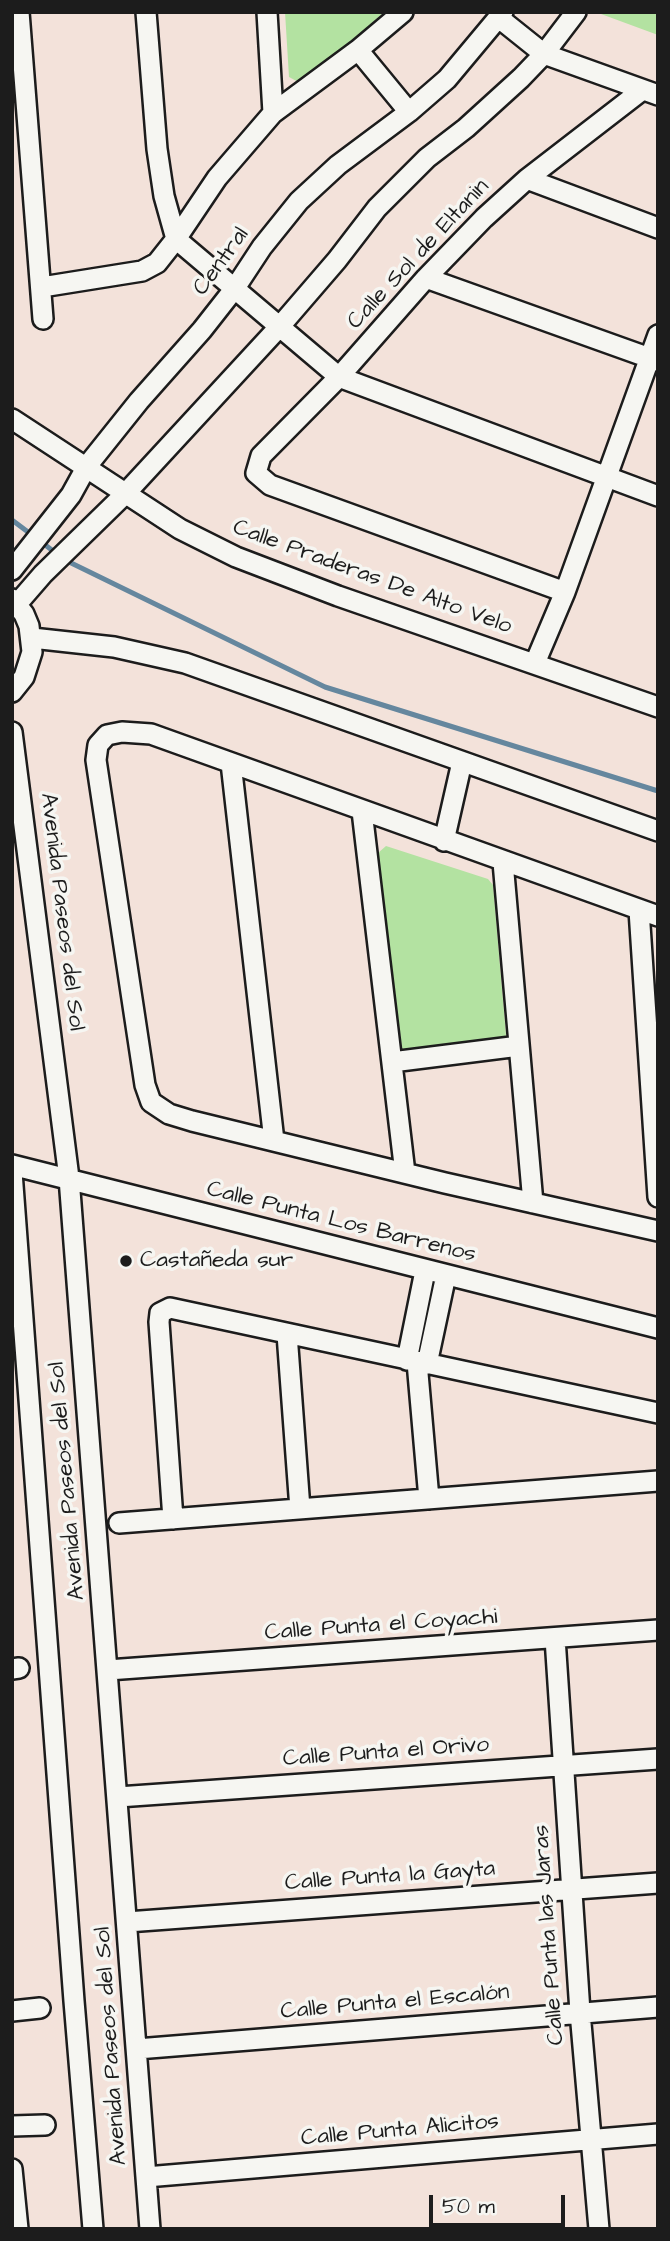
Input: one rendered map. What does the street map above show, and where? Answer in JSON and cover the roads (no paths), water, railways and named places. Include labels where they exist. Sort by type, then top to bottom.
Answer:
[{"type":"street","points":[[19,12],[44,318]]},
{"type":"street","points":[[146,12],[157,149],[168,216],[176,239],[281,325],[339,377],[658,496]]},
{"type":"street","points":[[267,12],[273,113]]},
{"type":"street","points":[[42,286],[142,271],[157,263],[217,178],[273,113],[358,50],[403,12]]},
{"type":"street","points":[[12,692],[24,677],[29,664],[32,638],[29,626],[15,601],[125,494],[281,325],[377,208],[427,158],[466,128],[521,78],[544,54],[576,12]]},
{"type":"street","points":[[501,15],[544,54],[649,93]]},
{"type":"street","name":"Central","points":[[16,566],[71,495],[87,466],[235,288],[262,247],[299,201],[338,165],[409,113],[447,79],[501,15]]},
{"type":"street","points":[[358,50],[409,113]]},
{"type":"street","name":"Calle Sol de Eltanin","points":[[565,592],[270,485],[256,473],[261,456],[339,377],[426,278],[484,218],[527,179],[649,93]]},
{"type":"street","points":[[527,179],[658,228]]},
{"type":"street","points":[[426,278],[654,360]]},
{"type":"street","points":[[535,663],[654,360],[658,335]]},
{"type":"street","name":"Calle Praderas De Alto Velo","points":[[12,419],[180,529],[236,557],[338,596],[658,707]]},
{"type":"street","points":[[32,638],[114,647],[185,663],[658,831]]},
{"type":"street","name":"Avenida Paseos del Sol","points":[[12,732],[69,1178],[150,2229]]},
{"type":"street","points":[[658,1198],[648,913],[151,734],[122,732],[107,735],[98,745],[96,760],[145,1085],[151,1102],[169,1114],[274,1141],[658,1231]]},
{"type":"street","points":[[444,841],[462,762]]},
{"type":"street","points":[[231,763],[274,1141]]},
{"type":"street","points":[[362,811],[405,1173]]},
{"type":"street","points":[[503,862],[533,1203]]},
{"type":"street","points":[[392,1062],[519,1046]]},
{"type":"street","name":"Calle Punta Los Barrenos","points":[[12,1165],[658,1328]]},
{"type":"street","name":"Avenida Paseos del Sol","points":[[12,1172],[93,2229]]},
{"type":"street","points":[[425,1271],[417,1362],[429,1499]]},
{"type":"street","points":[[417,1362],[446,1275]]},
{"type":"street","points":[[173,1519],[159,1322],[160,1313],[170,1308],[658,1413]]},
{"type":"street","points":[[287,1334],[300,1509]]},
{"type":"street","points":[[119,1523],[658,1481]]},
{"type":"street","name":"Calle Punta el Coyachi","points":[[108,1670],[658,1630]]},
{"type":"street","name":"Calle Punta las Jaras","points":[[555,1637],[570,1889],[599,2229]]},
{"type":"street","name":"Calle Punta el Orivo","points":[[118,1797],[658,1759]]},
{"type":"street","name":"Calle Punta la Gayta","points":[[127,1922],[658,1883]]},
{"type":"street","name":"Calle Punta el Escalón","points":[[137,2049],[658,2007]]},
{"type":"street","points":[[12,2011],[40,2008]]},
{"type":"street","points":[[12,2126],[45,2125]]},
{"type":"street","name":"Calle Punta Alicitos","points":[[146,2177],[658,2134]]},
{"type":"street","points":[[12,2169],[18,2229]]},
{"type":"waterway","points":[[12,520],[32,535]]},
{"type":"waterway","points":[[40,541],[57,554]]},
{"type":"waterway","points":[[65,560],[325,687],[658,791]]},
{"type":"place","name":"Castañeda sur","points":[[126,1261]]}]
